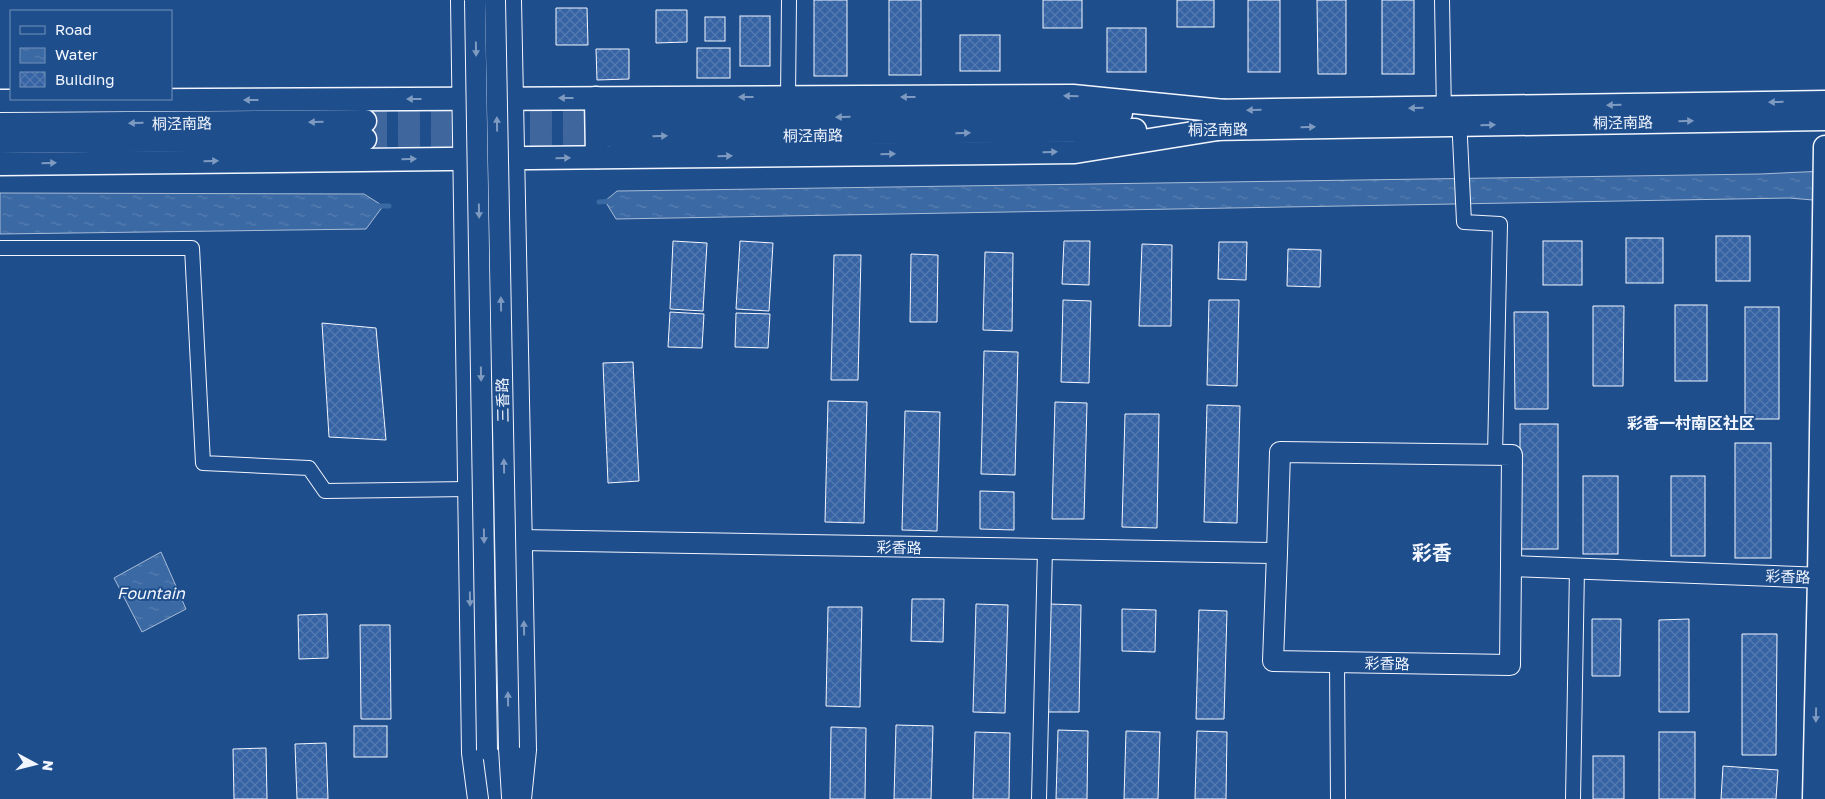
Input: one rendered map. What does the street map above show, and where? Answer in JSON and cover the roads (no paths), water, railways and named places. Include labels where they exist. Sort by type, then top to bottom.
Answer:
[{"type":"main road","points":[[461,0],[472,753],[478,799]]},
{"type":"main road","name":"三香路","points":[[475,0],[487,750],[486,799]]},
{"type":"main road","name":"三香路","points":[[495,0],[509,748],[512,799]]},
{"type":"main road","points":[[511,0],[526,750],[521,799]]},
{"type":"main road","points":[[172,100],[1073,96],[1224,120]]},
{"type":"main road","points":[[596,98],[597,157]]},
{"type":"main road","points":[[378,99],[379,160]]},
{"type":"main road","name":"桐泾南路","points":[[612,128],[1032,115],[1224,120],[1452,116],[1825,102]]},
{"type":"main road","name":"桐泾南路","points":[[1452,116],[1825,119]]},
{"type":"main road","points":[[0,164],[1075,152],[1224,120]]},
{"type":"main road","name":"桐泾南路","points":[[0,124],[365,130],[0,142]]},
{"type":"main road","points":[[1814,799],[1822,578],[1823,211],[1825,147]]},
{"type":"main road","name":"彩香路","points":[[1280,452],[1495,455],[1512,455],[1510,665],[1273,661],[1280,452]]},
{"type":"main road","name":"彩香路","points":[[521,540],[1277,553]]},
{"type":"main road","name":"彩香路","points":[[1512,566],[1822,578]]},
{"type":"street","points":[[788,97],[789,0]]},
{"type":"street","points":[[1442,0],[1452,116],[1462,173],[1464,222],[1500,224],[1495,455]]},
{"type":"street","points":[[0,248],[192,248],[203,463],[309,468],[325,491],[468,489]]},
{"type":"street","points":[[1039,799],[1045,549]]},
{"type":"street","points":[[1573,799],[1577,568]]},
{"type":"street","points":[[1337,662],[1338,799]]},
{"type":"water","points":[[1825,171],[1825,201],[1789,198],[616,219],[605,201],[617,191],[1760,174]]},
{"type":"water","points":[[0,193],[364,194],[383,206],[366,229],[0,234]]},
{"type":"water","name":"Fountain","points":[[161,552],[186,609],[142,632],[114,578]]},
{"type":"waterway","points":[[599,202],[612,201]]},
{"type":"waterway","points":[[377,206],[389,206]]},
{"type":"tunnel","points":[[365,121],[612,119]]},
{"type":"tunnel","points":[[365,139],[612,136]]},
{"type":"district","name":"彩香一村南区社区","points":[[1691,423]]},
{"type":"district","name":"彩香","points":[[1432,552]]}]
